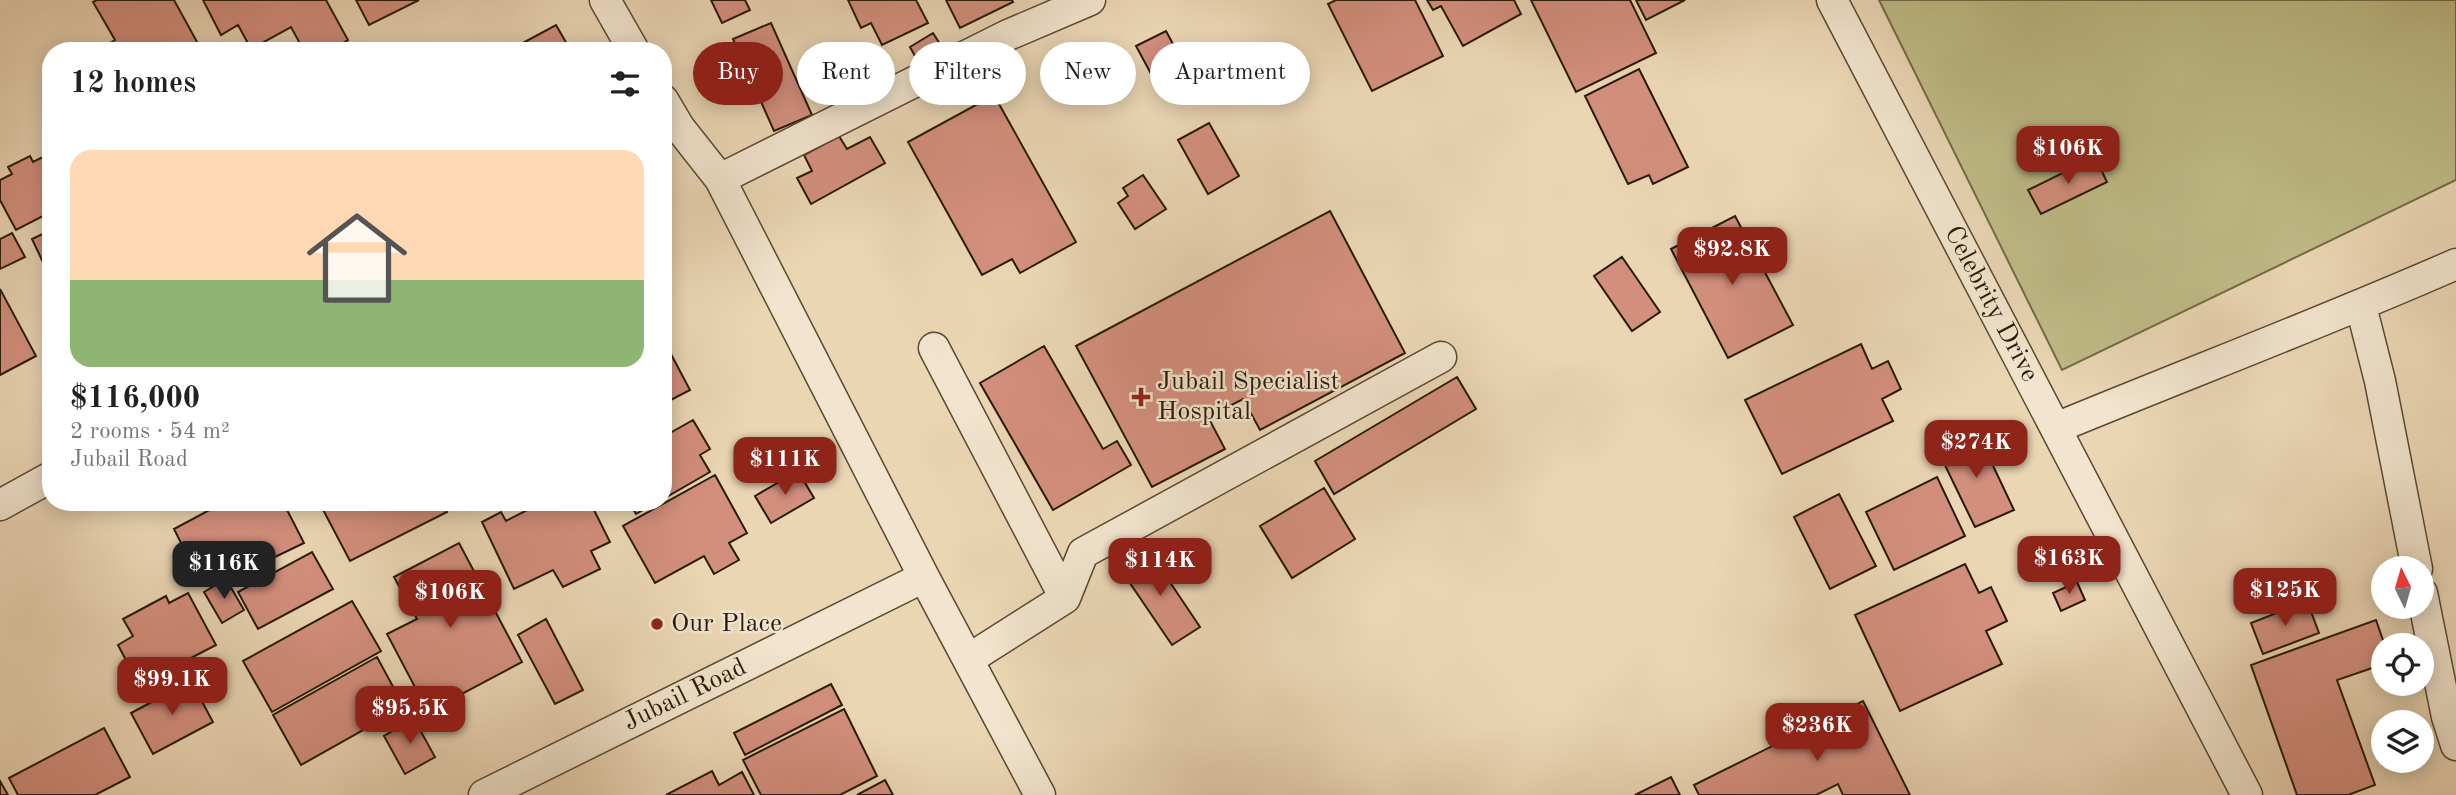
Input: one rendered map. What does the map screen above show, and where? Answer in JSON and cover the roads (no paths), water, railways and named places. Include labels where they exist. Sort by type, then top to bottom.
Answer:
[{"type":"street","points":[[605,0],[629,42]]},
{"type":"street","points":[[720,178],[1008,35],[1090,0]]},
{"type":"street","name":"Celebrity Drive","points":[[1832,0],[2247,795]]},
{"type":"street","points":[[672,132],[720,178],[924,577],[1040,795]]},
{"type":"street","points":[[2056,428],[2361,306],[2456,264]]},
{"type":"street","points":[[2361,306],[2380,382],[2414,556]]},
{"type":"street","points":[[934,348],[1065,598]]},
{"type":"street","points":[[969,659],[1065,598],[1083,553],[1441,357]]},
{"type":"street","points":[[0,505],[42,482]]},
{"type":"street","name":"Jubail Road","points":[[484,795],[924,577]]},
{"type":"street","points":[[2427,620],[2447,717],[2456,746]]},
{"type":"place","name":"Jubail Specialist Hospital","points":[[1141,397]]},
{"type":"place","name":"Our Place","points":[[657,624]]}]
